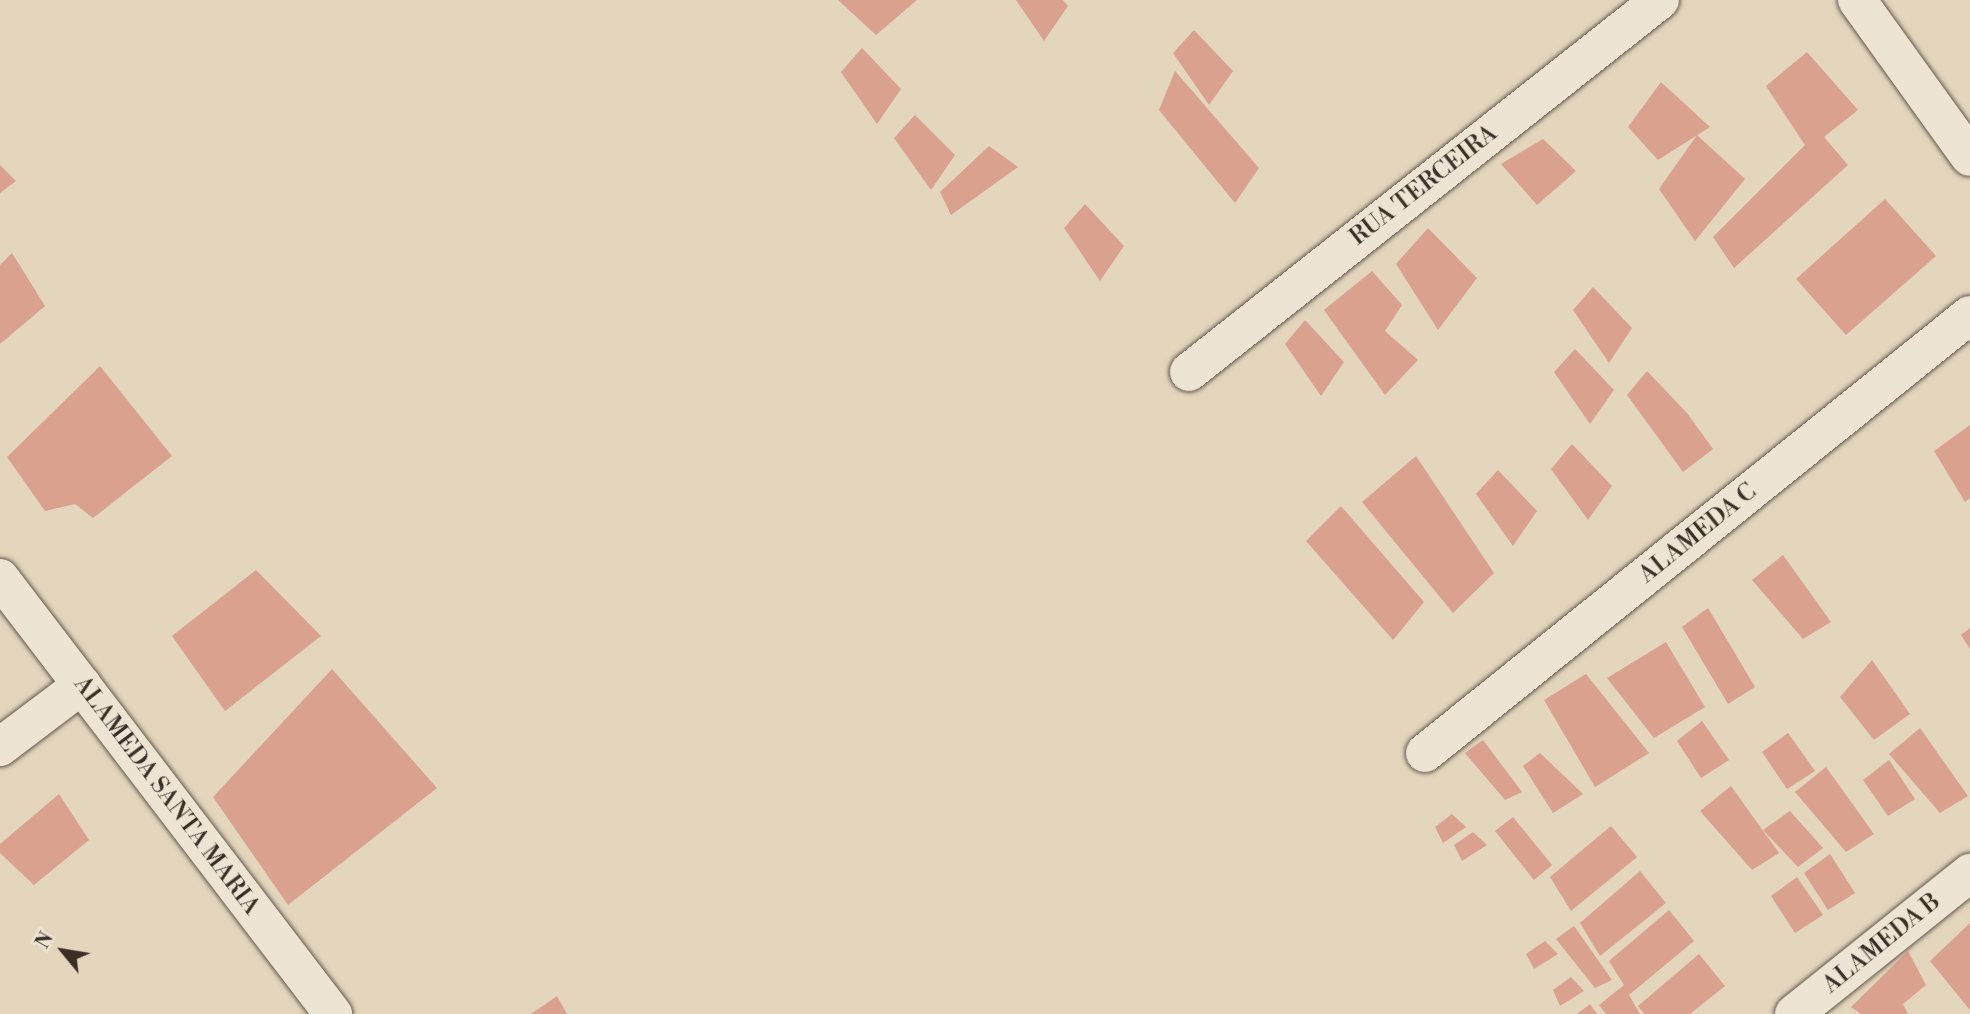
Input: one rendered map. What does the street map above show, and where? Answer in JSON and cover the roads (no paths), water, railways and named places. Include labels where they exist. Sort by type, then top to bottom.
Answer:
[{"type":"street","name":"RUA TERCEIRA","points":[[1189,372],[1660,0]]},
{"type":"street","points":[[1857,0],[1970,157]]},
{"type":"street","name":"ALAMEDA C","points":[[1425,753],[1970,315]]},
{"type":"street","name":"ALAMEDA SANTA MARIA","points":[[0,578],[333,1014]]},
{"type":"street","points":[[0,747],[82,685]]},
{"type":"street","name":"ALAMEDA B","points":[[1794,1014],[1970,873]]}]
